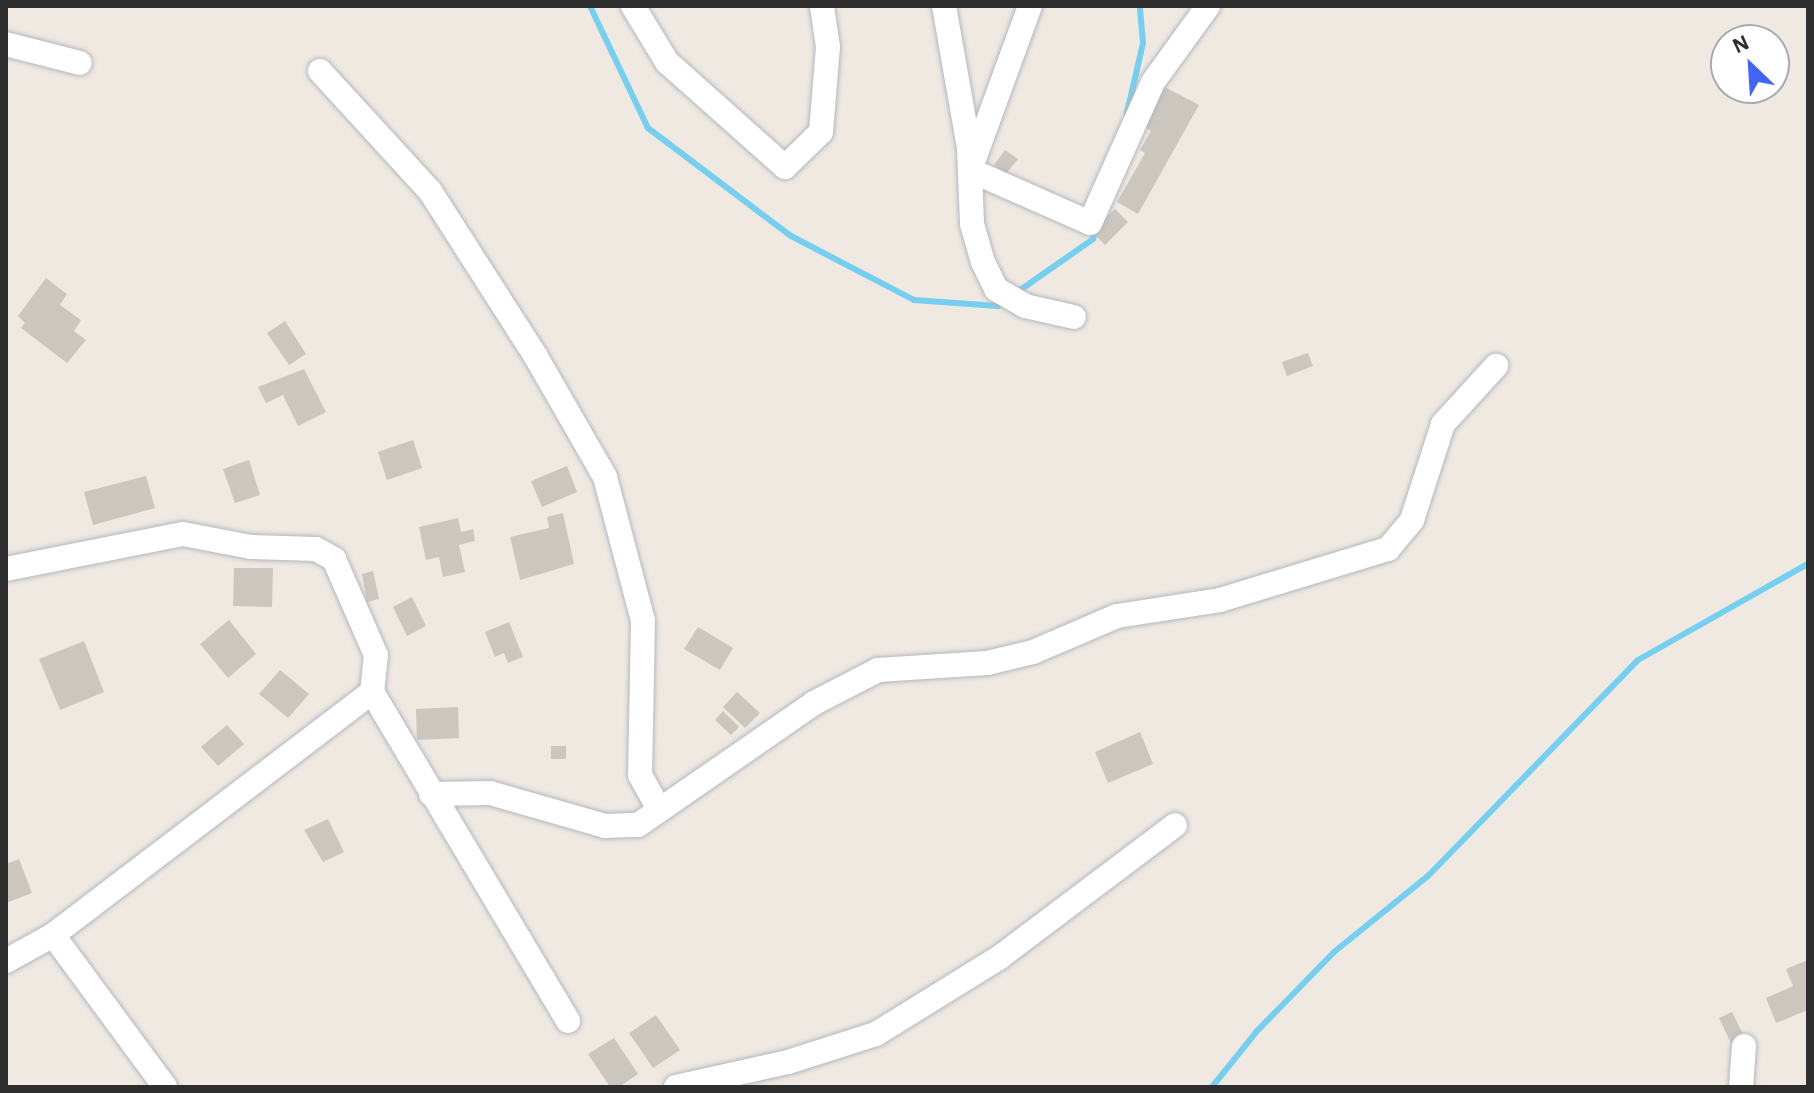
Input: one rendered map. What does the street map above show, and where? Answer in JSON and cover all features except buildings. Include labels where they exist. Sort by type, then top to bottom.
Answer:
[{"type":"street","points":[[633,6],[667,62],[785,167],[821,132],[828,47],[822,6]]},
{"type":"street","points":[[944,6],[970,170],[972,224],[996,289],[1025,306],[1074,317]]},
{"type":"street","points":[[970,170],[1030,6]]},
{"type":"street","points":[[970,170],[1090,223],[1153,82],[1208,6]]},
{"type":"street","points":[[6,44],[80,63]]},
{"type":"street","points":[[320,71],[430,191],[536,357],[605,477],[643,621],[640,775],[659,809]]},
{"type":"street","points":[[431,794],[490,793],[605,826],[638,825],[814,703],[878,670],[1003,659],[1033,652],[1117,616],[1220,600],[1388,549],[1412,520],[1443,424],[1496,366]]},
{"type":"street","points":[[6,569],[183,534],[251,547],[316,549],[334,559],[368,626],[376,655],[372,692],[568,1021]]},
{"type":"street","points":[[6,961],[53,935],[372,692]]},
{"type":"street","points":[[676,1087],[788,1062],[876,1034],[1000,957],[1175,825]]},
{"type":"street","points":[[53,935],[165,1087]]},
{"type":"street","points":[[1741,1087],[1744,1046]]},
{"type":"waterway","points":[[590,6],[648,128],[791,236],[914,300],[998,306],[1004,302]]},
{"type":"waterway","points":[[1127,113],[1143,43],[1140,6]]},
{"type":"waterway","points":[[1016,293],[1093,239],[1096,229]]},
{"type":"waterway","points":[[1212,1087],[1257,1031],[1334,952],[1428,876],[1638,660],[1808,564]]}]
